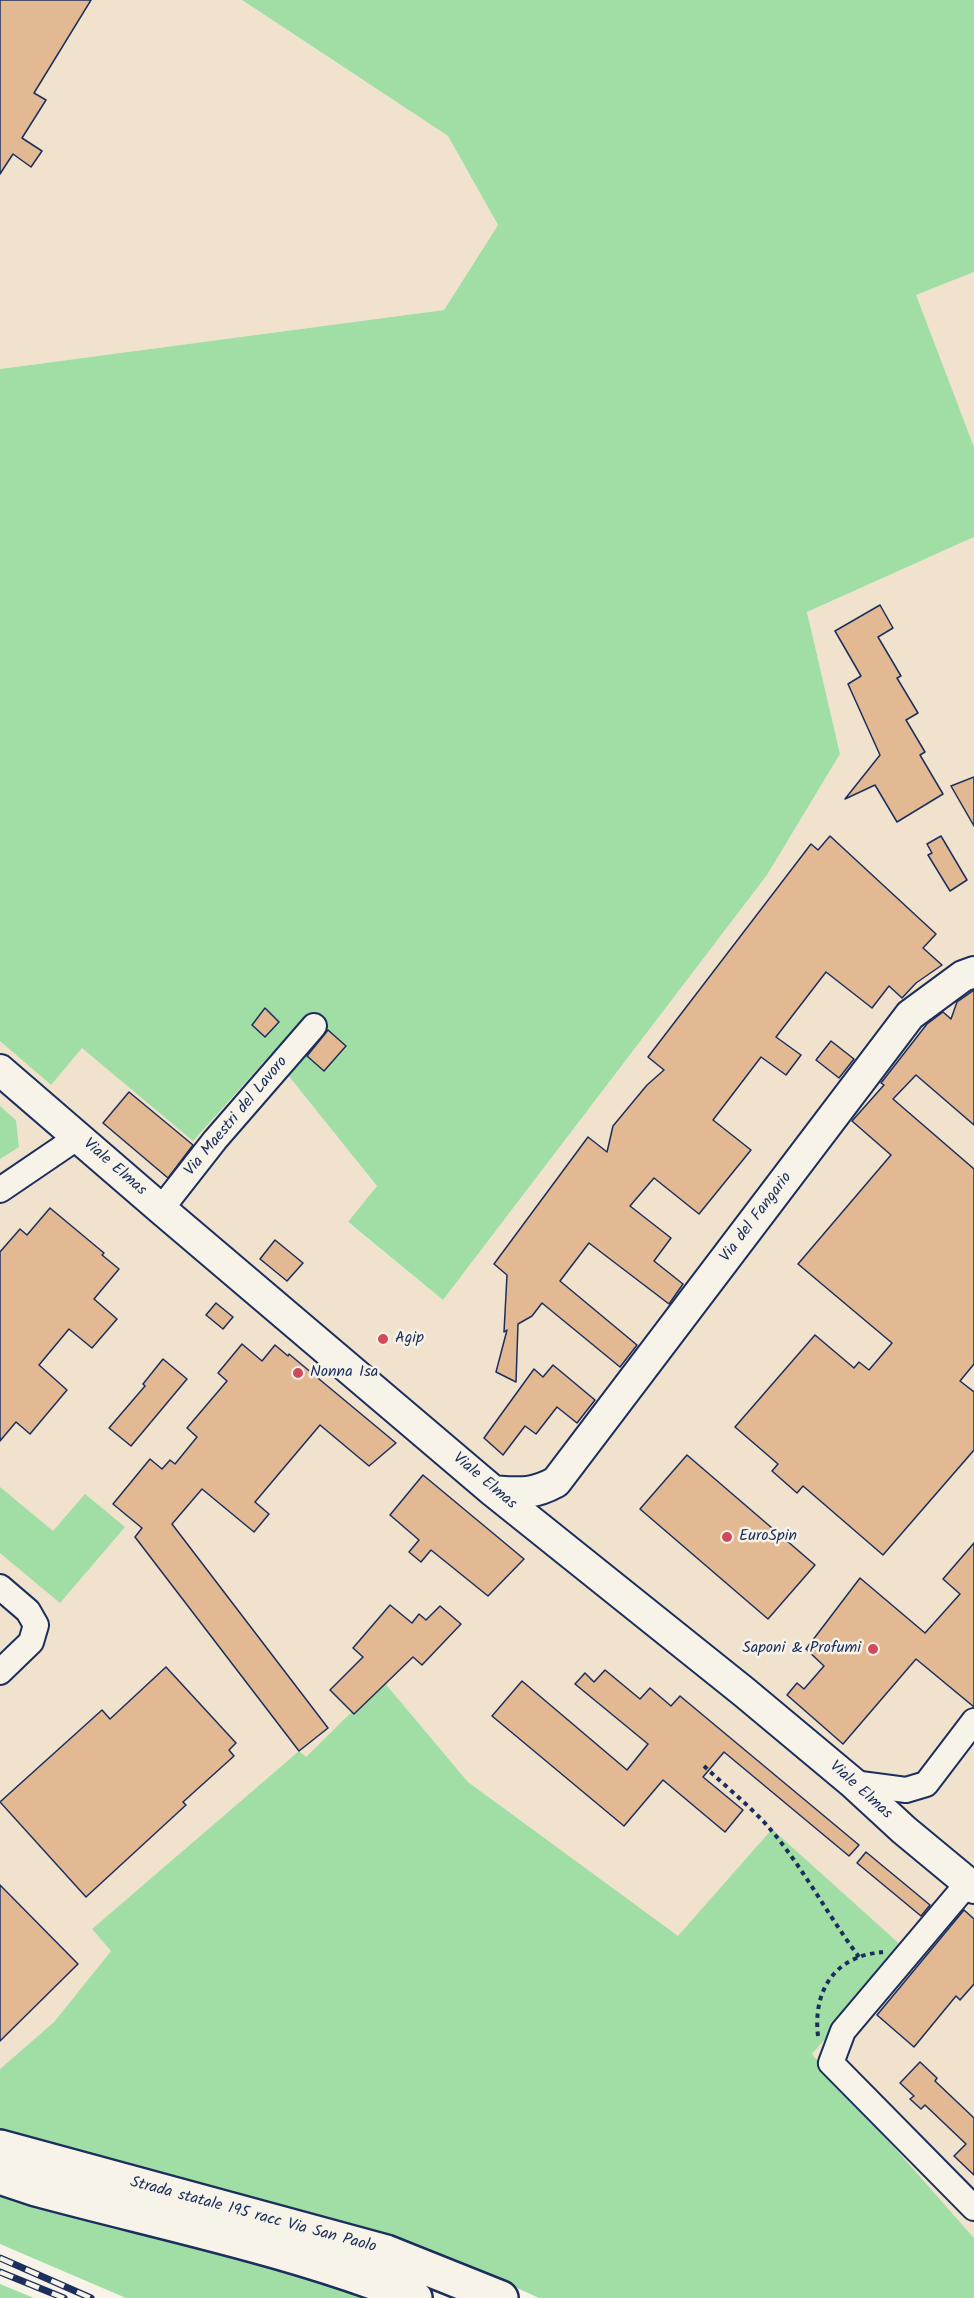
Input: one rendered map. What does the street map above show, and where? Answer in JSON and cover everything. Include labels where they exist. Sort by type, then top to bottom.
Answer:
[{"type":"highway","name":"Strada statale 195 racc Via San Paolo","points":[[0,2147],[386,2252],[501,2298]]},
{"type":"highway","name":"Strada statale 195 racc Via San Paolo","points":[[0,2177],[36,2189],[293,2257],[376,2282],[415,2298]]},
{"type":"main road","name":"Via del Fangario","points":[[556,1482],[910,1016],[963,976],[974,972]]},
{"type":"main road","name":"Viale Elmas","points":[[0,1070],[493,1491],[744,1692],[971,1886]]},
{"type":"main road","points":[[493,1491],[519,1493],[539,1491],[556,1482]]},
{"type":"main road","points":[[556,1482],[551,1504],[555,1527],[566,1551]]},
{"type":"street","name":"Via Maestri del Lavoro","points":[[161,1209],[215,1140],[314,1026]]},
{"type":"street","points":[[0,1190],[78,1137]]},
{"type":"street","points":[[0,1587],[28,1611],[36,1625],[31,1642],[0,1672]]},
{"type":"street","points":[[853,1783],[906,1790],[926,1784],[974,1721]]},
{"type":"street","points":[[971,1886],[909,1953],[843,2031],[831,2063],[974,2208]]},
{"type":"path","points":[[704,1766],[764,1822],[809,1881],[833,1922],[859,1957]]},
{"type":"path","points":[[835,2053],[818,2037],[816,2016],[822,1994],[835,1971],[859,1957],[892,1950],[909,1953]]},
{"type":"shaded area","points":[[0,0],[242,0],[448,136],[498,225],[444,310],[0,369]]},
{"type":"shaded area","points":[[974,272],[974,447],[915,295]]},
{"type":"shaded area","points":[[974,537],[974,2238],[812,2054],[903,1948],[772,1829],[678,1937],[468,1782],[383,1681],[306,1758],[299,1751],[92,1929],[111,1951],[54,2022],[0,2069],[0,1159],[19,1146],[16,1120],[0,1106],[0,1041],[51,1085],[82,1047],[193,1140],[271,1054],[377,1186],[348,1223],[443,1300],[767,875],[840,754],[807,612]]},
{"type":"green space","points":[[242,0],[974,0],[974,272],[916,295],[974,447],[974,537],[807,612],[840,754],[767,875],[443,1300],[348,1222],[377,1186],[271,1054],[193,1141],[82,1048],[51,1085],[0,1041],[0,369],[444,310],[498,225],[448,136]]},
{"type":"green space","points":[[0,1106],[16,1120],[19,1147],[0,1159]]},
{"type":"green space","points":[[0,1487],[53,1531],[85,1494],[125,1527],[60,1603],[0,1553]]},
{"type":"green space","points":[[383,1681],[468,1782],[678,1936],[772,1829],[904,1948],[812,2054],[974,2238],[974,2298],[539,2298],[475,2269],[390,2238],[0,2133],[0,2069],[54,2022],[111,1951],[92,1929],[299,1751],[306,1757]]},
{"type":"green space","points":[[0,2189],[396,2298],[126,2298],[0,2244]]},
{"type":"green space","points":[[0,2284],[34,2298],[0,2298]]},
{"type":"building","points":[[0,0],[91,0],[34,93],[46,100],[22,138],[42,151],[31,167],[13,154],[0,174]]},
{"type":"building","points":[[880,605],[893,628],[878,637],[901,676],[897,678],[918,713],[906,720],[925,752],[920,755],[943,794],[897,822],[875,785],[845,799],[880,755],[848,684],[861,676],[835,631]]},
{"type":"building","points":[[974,777],[974,826],[951,786]]},
{"type":"building","points":[[830,836],[936,934],[923,948],[942,965],[916,983],[902,998],[889,986],[872,1008],[826,972],[776,1037],[801,1055],[786,1075],[761,1057],[713,1120],[751,1150],[699,1214],[654,1178],[630,1206],[671,1238],[654,1261],[683,1284],[669,1304],[589,1243],[560,1281],[637,1345],[620,1367],[542,1303],[532,1316],[518,1324],[516,1382],[496,1372],[507,1330],[504,1332],[507,1275],[494,1264],[588,1137],[607,1152],[613,1126],[647,1085],[664,1070],[648,1057],[811,844],[818,850]]},
{"type":"building","points":[[941,836],[967,880],[950,891],[928,855],[932,853],[927,844]]},
{"type":"building","points":[[974,990],[974,1125],[916,1075],[893,1099],[974,1169],[974,1364],[960,1381],[974,1392],[974,1450],[883,1555],[803,1486],[797,1493],[772,1471],[778,1464],[735,1427],[815,1335],[854,1368],[859,1362],[869,1370],[892,1343],[798,1264],[891,1155],[852,1121],[884,1085],[881,1083],[927,1024],[943,1012],[951,1019],[957,1002]]},
{"type":"building","points":[[265,1008],[279,1022],[265,1037],[252,1025]]},
{"type":"building","points":[[328,1030],[346,1046],[324,1071],[307,1056]]},
{"type":"building","points":[[831,1041],[854,1059],[839,1078],[816,1060]]},
{"type":"building","points":[[129,1092],[193,1145],[168,1178],[103,1123]]},
{"type":"building","points":[[50,1208],[104,1253],[102,1255],[119,1269],[94,1299],[117,1319],[92,1348],[69,1329],[39,1365],[67,1390],[30,1434],[16,1422],[0,1441],[0,1252],[20,1229],[27,1235]]},
{"type":"building","points":[[275,1240],[303,1263],[287,1281],[260,1259]]},
{"type":"building","points":[[216,1303],[233,1317],[223,1329],[206,1315]]},
{"type":"building","points":[[242,1344],[262,1361],[275,1345],[288,1356],[289,1354],[396,1443],[369,1466],[320,1425],[255,1502],[269,1514],[254,1532],[202,1489],[172,1524],[328,1728],[299,1751],[135,1537],[142,1528],[113,1504],[150,1459],[162,1469],[170,1460],[175,1464],[197,1437],[187,1428],[227,1381],[218,1373]]},
{"type":"building","points":[[163,1359],[187,1379],[131,1446],[109,1428],[145,1386],[143,1384]]},
{"type":"building","points":[[553,1365],[595,1400],[577,1423],[557,1407],[536,1434],[525,1426],[503,1455],[484,1438],[534,1369],[543,1377]]},
{"type":"building","name":"EuroSpin","points":[[687,1455],[815,1565],[768,1619],[640,1509]]},
{"type":"building","points":[[423,1475],[524,1559],[488,1596],[431,1550],[421,1562],[409,1552],[419,1540],[390,1515]]},
{"type":"building","points":[[974,1543],[974,1707],[916,1659],[843,1744],[787,1695],[797,1683],[804,1689],[824,1666],[806,1649],[860,1578],[925,1633],[960,1594],[943,1579]]},
{"type":"building","points":[[390,1605],[412,1623],[419,1614],[426,1620],[440,1606],[461,1624],[422,1665],[413,1657],[354,1714],[330,1690],[363,1657],[353,1648]]},
{"type":"building","points":[[166,1667],[236,1743],[229,1750],[234,1756],[183,1802],[186,1805],[86,1897],[0,1802],[102,1710],[110,1719]]},
{"type":"building","points":[[605,1670],[640,1699],[650,1688],[671,1706],[680,1696],[859,1845],[849,1856],[724,1752],[703,1777],[743,1810],[725,1832],[663,1780],[624,1826],[492,1716],[522,1681],[627,1770],[648,1744],[575,1684],[585,1673],[594,1682]]},
{"type":"building","points":[[866,1852],[930,1905],[921,1916],[857,1863]]},
{"type":"building","points":[[0,1885],[78,1964],[0,2041]]},
{"type":"building","points":[[964,1910],[974,1919],[974,1984],[960,2000],[956,1996],[914,2047],[877,2015]]},
{"type":"building","points":[[920,2062],[937,2078],[935,2081],[974,2118],[974,2175],[954,2156],[966,2144],[925,2105],[921,2109],[910,2099],[914,2096],[900,2083]]},
{"type":"railway","points":[[0,2258],[91,2298]]},
{"type":"railway","points":[[0,2272],[64,2298]]},
{"type":"place","name":"Agip","points":[[383,1339]]},
{"type":"place","name":"Nonna Isa","points":[[298,1373]]},
{"type":"place","name":"EuroSpin","points":[[727,1537]]},
{"type":"place","name":"Saponi & Profumi","points":[[873,1649]]}]
